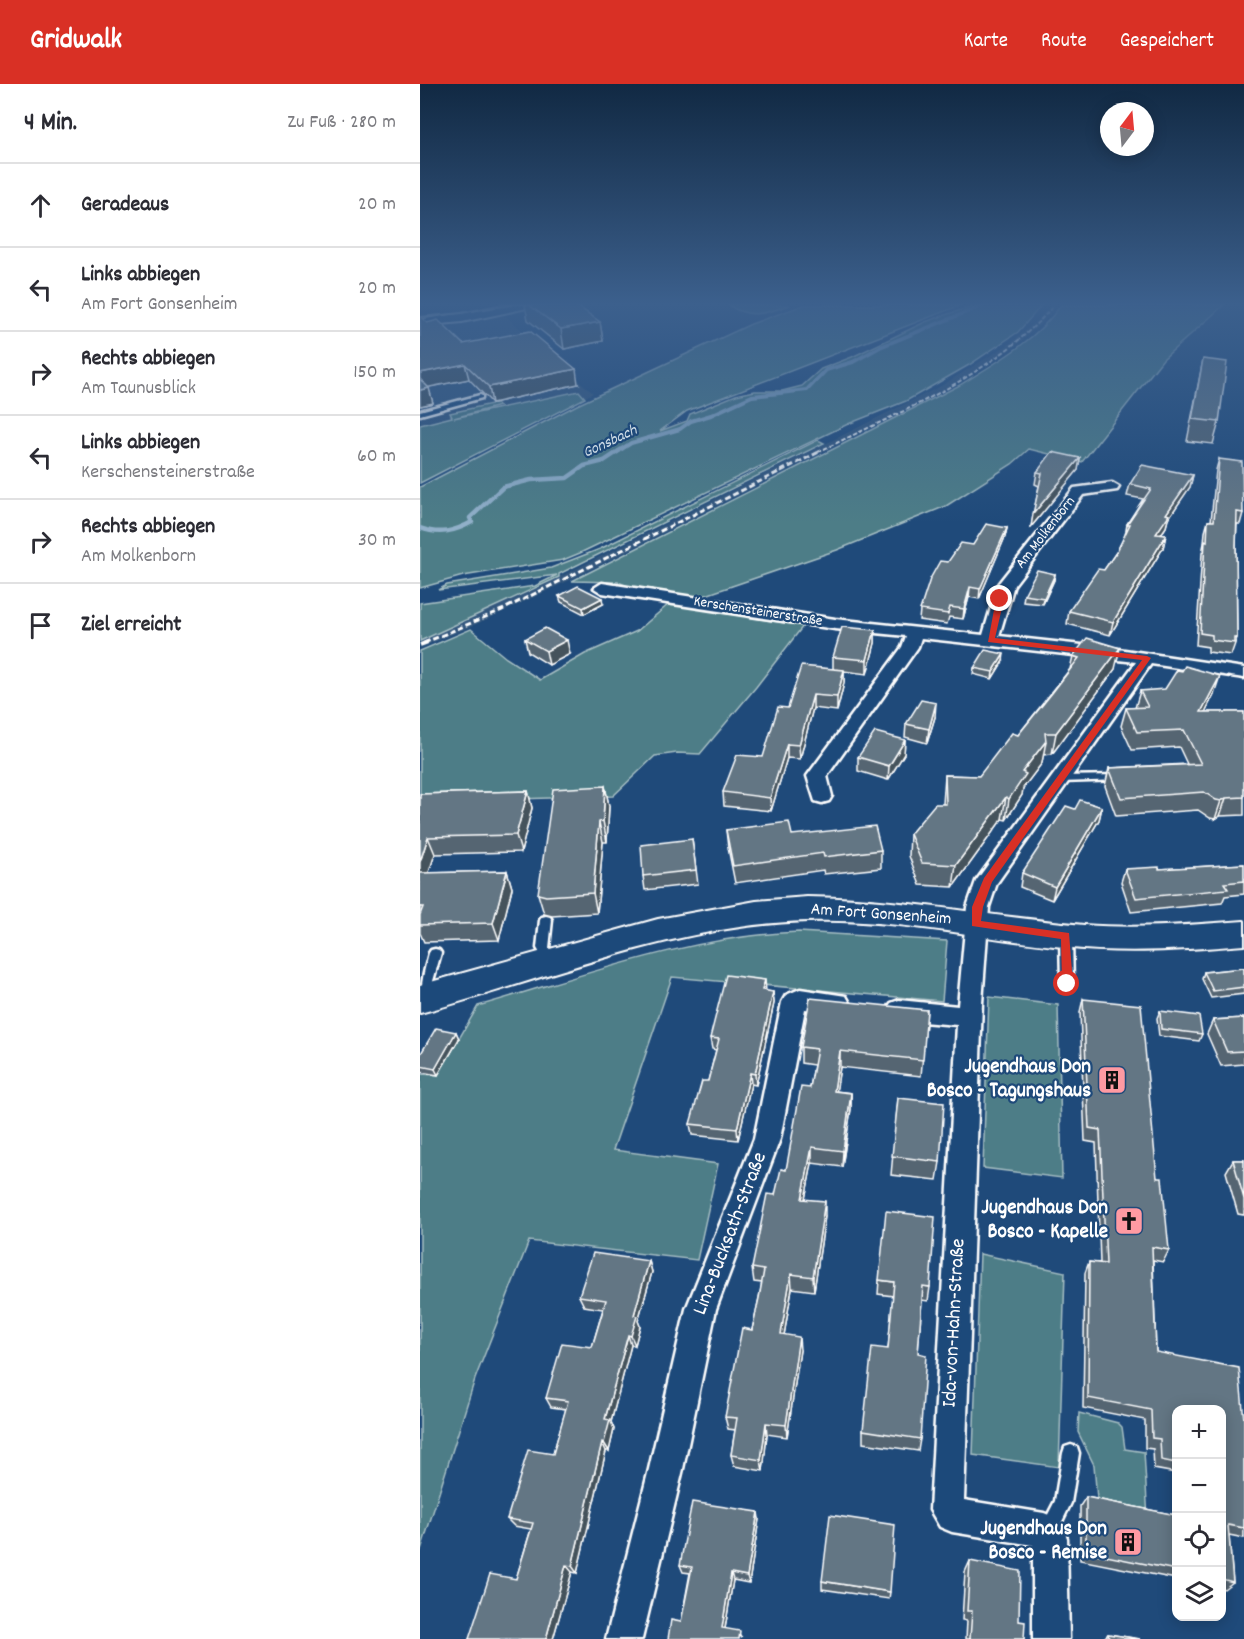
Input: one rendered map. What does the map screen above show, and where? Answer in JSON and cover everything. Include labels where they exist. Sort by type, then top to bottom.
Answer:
[{"type":"street","name":"Am Molkenborn","points":[[990,640],[1006,584],[1043,535],[1079,491],[1112,487]]},
{"type":"street","name":"Kerschensteinerstraße","points":[[602,588],[835,624],[1147,658],[1244,673]]},
{"type":"street","points":[[822,796],[817,776],[910,647],[915,633]]},
{"type":"street","name":"Ida-von-Hahn-Straße","points":[[1048,1533],[1044,1530],[952,1515],[946,1510],[976,924],[981,894],[987,881],[1147,658]]},
{"type":"street","name":"Am Fort Gonsenheim","points":[[423,998],[550,962],[627,937],[691,922],[769,911],[844,909],[1066,936],[1161,940],[1244,933]]},
{"type":"street","name":"Lina-Bucksath-Straße","points":[[624,1639],[666,1469],[701,1309],[767,1139],[794,1002],[801,999],[970,1017]]},
{"type":"street","points":[[1048,1533],[1050,1538],[1051,1639]]},
{"type":"lane","points":[[420,413],[480,397]]},
{"type":"lane","points":[[1060,779],[1130,778]]},
{"type":"lane","points":[[546,920],[543,948],[550,962]]},
{"type":"lane","points":[[1066,936],[1067,984]]},
{"type":"lane","points":[[423,998],[435,953]]},
{"type":"lane","points":[[1048,1533],[1063,1503],[1071,1453]]},
{"type":"shaded area","points":[[420,378],[575,378],[593,393],[500,442],[420,473]]},
{"type":"shaded area","points":[[955,378],[965,378],[568,581],[420,648],[420,641],[559,577]]},
{"type":"green space","points":[[636,378],[773,378],[687,411],[660,431],[687,421],[690,414],[736,395],[755,391],[782,391],[802,386],[811,378],[947,378],[906,401],[848,424],[563,560],[463,576],[420,588],[420,487],[577,405]]},
{"type":"green space","points":[[972,378],[1148,378],[1082,462],[1029,449],[1012,464],[946,506],[837,550],[700,597],[628,586],[618,582],[572,581]]},
{"type":"green space","points":[[579,391],[585,398],[420,483],[420,425],[452,417],[450,413],[496,403],[499,406],[454,418]]},
{"type":"green space","points":[[818,440],[824,443],[559,574],[559,577],[420,641],[420,603],[535,586],[557,575],[438,590],[447,585],[551,568],[600,549]]},
{"type":"green space","points":[[669,604],[803,626],[700,754],[677,753],[655,756],[613,796],[420,802],[420,651],[471,629],[506,658],[540,680],[585,654],[637,631]]},
{"type":"green space","points":[[799,932],[947,941],[942,1001],[672,977],[613,1150],[718,1164],[697,1260],[529,1241],[475,1379],[420,1553],[420,1074],[438,1075],[478,1006],[597,970],[677,949],[758,935]]},
{"type":"green space","points":[[989,997],[1058,1005],[1062,1178],[983,1168]]},
{"type":"green space","points":[[980,1254],[1065,1272],[1059,1467],[973,1455]]},
{"type":"green space","points":[[1079,1413],[1118,1423],[1122,1427],[1125,1449],[1144,1452],[1148,1519],[1098,1510],[1094,1465],[1078,1432]]},
{"type":"building","points":[[479,378],[535,378],[489,387]]},
{"type":"building","points":[[1200,378],[1225,378],[1219,422],[1192,419]]},
{"type":"building","points":[[420,379],[429,388],[420,390]]},
{"type":"building","points":[[1052,452],[1080,458],[1033,514],[1042,473],[1037,472]]},
{"type":"building","points":[[1219,459],[1242,462],[1243,513],[1237,512],[1237,638],[1234,638],[1234,643],[1212,640],[1212,635],[1200,633],[1205,541],[1207,542],[1208,521],[1214,521]]},
{"type":"building","points":[[1142,465],[1193,475],[1166,514],[1169,515],[1156,534],[1166,535],[1113,622],[1069,611],[1098,569],[1104,570],[1117,551],[1130,524],[1127,524],[1151,489],[1130,484]]},
{"type":"building","points":[[986,524],[1007,528],[980,589],[970,587],[964,609],[950,607],[948,614],[920,610],[930,579],[940,561],[948,562],[961,543],[973,545]]},
{"type":"building","points":[[1037,570],[1055,574],[1044,598],[1024,595]]},
{"type":"building","points":[[578,586],[602,598],[583,608],[559,596]]},
{"type":"building","points":[[842,627],[875,630],[867,660],[833,657]]},
{"type":"building","points":[[545,628],[567,640],[546,651],[525,639]]},
{"type":"building","points":[[1087,638],[1120,648],[1056,733],[1045,733],[1046,741],[1022,772],[1026,774],[1009,799],[1006,797],[956,865],[922,863],[910,834],[935,804],[946,804],[945,775],[979,776],[1012,733],[1018,735],[1052,693],[1079,658],[1073,656]]},
{"type":"building","points":[[985,650],[1004,654],[993,672],[974,668]]},
{"type":"building","points":[[801,666],[844,670],[837,697],[813,695],[799,745],[787,744],[770,798],[723,792],[737,755],[763,757],[778,707],[788,708]]},
{"type":"building","points":[[1185,666],[1220,676],[1201,712],[1244,712],[1244,797],[1226,798],[1221,801],[1204,792],[1121,798],[1109,768],[1201,764],[1184,730],[1137,732],[1126,708],[1148,707],[1140,691],[1165,689],[1177,670],[1182,671]]},
{"type":"building","points":[[921,700],[936,703],[929,729],[906,724]]},
{"type":"building","points":[[875,732],[905,740],[889,766],[858,757]]},
{"type":"building","points":[[605,786],[603,821],[599,822],[593,893],[546,896],[538,894],[553,789]]},
{"type":"building","points":[[528,791],[516,835],[428,837],[420,862],[420,794]]},
{"type":"building","points":[[1080,800],[1102,807],[1055,887],[1022,873],[1066,806],[1075,809]]},
{"type":"building","points":[[789,822],[792,835],[875,826],[881,850],[824,857],[823,853],[733,866],[726,830]]},
{"type":"building","points":[[692,839],[696,870],[643,876],[641,845]]},
{"type":"building","points":[[1244,864],[1244,881],[1224,883],[1228,889],[1136,898],[1125,869],[1159,867],[1159,869]]},
{"type":"building","points":[[507,871],[493,923],[420,925],[423,907],[420,907],[420,873]]},
{"type":"building","points":[[1244,968],[1244,987],[1213,991],[1204,972]]},
{"type":"building","points":[[726,975],[765,980],[762,990],[773,992],[755,1074],[750,1073],[737,1129],[690,1124],[702,1081],[708,1081],[719,1039],[710,1038]]},
{"type":"building","points":[[810,998],[927,1010],[923,1060],[840,1051],[834,1091],[851,1093],[843,1151],[812,1147],[802,1199],[825,1201],[813,1277],[791,1274],[781,1334],[799,1337],[786,1425],[766,1423],[761,1460],[731,1455],[737,1418],[725,1417],[742,1328],[752,1330],[759,1298],[764,1270],[752,1268],[767,1194],[775,1195],[781,1169],[786,1170],[801,1087],[810,1088],[817,1049],[801,1047]]},
{"type":"building","points":[[1083,999],[1141,1005],[1157,1178],[1162,1178],[1169,1250],[1152,1247],[1156,1352],[1239,1368],[1244,1420],[1244,1528],[1228,1525],[1233,1582],[1226,1580],[1226,1405],[1172,1405],[1172,1462],[1161,1460],[1160,1439],[1152,1438],[1151,1410],[1088,1398],[1089,1262],[1106,1264],[1100,1130],[1089,1128]]},
{"type":"building","points":[[1160,1011],[1199,1016],[1202,1034],[1161,1029]]},
{"type":"building","points":[[1244,1018],[1244,1051],[1227,1052],[1213,1020]]},
{"type":"building","points":[[436,1028],[456,1032],[435,1069],[420,1066],[420,1055]]},
{"type":"building","points":[[898,1098],[944,1103],[940,1162],[892,1156]]},
{"type":"building","points":[[1233,1160],[1244,1160],[1244,1199]]},
{"type":"building","points":[[886,1211],[935,1217],[930,1287],[923,1286],[918,1353],[926,1355],[920,1439],[863,1430],[872,1347],[888,1349],[894,1282],[879,1280]]},
{"type":"building","points":[[593,1253],[649,1261],[634,1315],[637,1316],[631,1336],[628,1335],[605,1419],[610,1420],[604,1443],[602,1442],[572,1566],[566,1565],[546,1639],[469,1639],[490,1574],[516,1579],[533,1523],[507,1519],[528,1450],[553,1454],[568,1401],[546,1398],[562,1343],[592,1347],[606,1300],[579,1296]]},
{"type":"building","name":"Jugendhaus Don Bosco - Remise","points":[[1086,1497],[1172,1514],[1172,1569],[1086,1552]]},
{"type":"building","points":[[692,1502],[758,1512],[747,1576],[731,1573],[722,1628],[740,1631],[739,1639],[668,1639],[671,1620],[681,1622],[692,1567],[680,1565]]},
{"type":"building","points":[[830,1515],[895,1525],[890,1592],[822,1581]]},
{"type":"building","points":[[970,1561],[1020,1571],[1019,1621],[1025,1622],[1024,1639],[970,1639],[972,1611],[967,1611]]},
{"type":"building","points":[[1108,1634],[1140,1639],[1109,1639]]},
{"type":"waterway","name":"Gonsbach","points":[[617,452],[631,443],[680,429],[691,421],[711,415],[752,396],[807,390],[819,378]]},
{"type":"waterway","name":"Gonsbach","points":[[420,528],[440,532],[459,528],[472,522],[470,518],[503,487],[531,480],[567,478],[584,466],[604,461],[619,451]]},
{"type":"railway","points":[[818,452],[912,407],[965,378]]},
{"type":"railway","points":[[424,643],[502,610],[821,451]]},
{"type":"railway","points":[[420,645],[428,642]]},
{"type":"place","name":"Jugendhaus Don Bosco - Tagungshaus","points":[[1112,1080]]},
{"type":"place","name":"Jugendhaus Don Bosco - Kapelle","points":[[1129,1221]]},
{"type":"place","name":"Jugendhaus Don Bosco - Remise","points":[[1128,1542]]},
{"type":"route","points":[[1000,599],[990,640],[1147,658],[987,881],[981,894],[976,924],[1066,936],[1067,984]]}]
